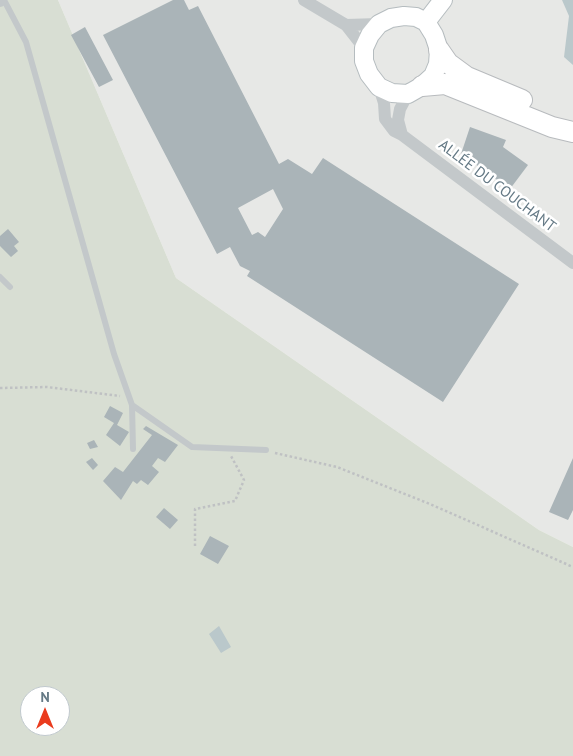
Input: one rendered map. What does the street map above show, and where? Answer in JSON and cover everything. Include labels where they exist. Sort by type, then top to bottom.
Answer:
[{"type":"highway","points":[[439,50],[448,63],[467,77],[562,116],[573,118]]},
{"type":"highway","points":[[415,90],[445,84],[552,127],[573,132]]},
{"type":"main road","points":[[426,22],[443,0]]},
{"type":"main road","points":[[416,17],[426,22],[434,35],[439,50],[438,64],[433,76],[415,90],[392,93],[379,87],[369,74],[364,61],[364,48],[370,35],[379,24],[391,18],[416,17]]},
{"type":"street","points":[[304,0],[346,25],[364,48]]},
{"type":"street","points":[[346,25],[379,24]]},
{"type":"street","name":"ALLÉE DU COUCHANT","points":[[379,87],[384,102],[385,119],[394,130],[573,263]]},
{"type":"street","points":[[402,135],[398,120],[400,109],[415,90]]},
{"type":"lane","points":[[2,0],[26,42],[114,354],[132,406],[132,449]]},
{"type":"lane","points":[[0,277],[10,287]]},
{"type":"lane","points":[[132,406],[192,447],[266,450]]},
{"type":"path","points":[[0,388],[47,387],[129,397]]},
{"type":"path","points":[[195,546],[195,509],[235,501],[244,480],[227,448]]},
{"type":"path","points":[[266,450],[337,468],[430,504],[573,567]]},
{"type":"shaded area","points":[[0,0],[58,0],[176,278],[539,530],[573,547],[573,756],[0,756]]},
{"type":"shaded area","points":[[58,0],[573,0],[573,547],[539,530],[176,278]]},
{"type":"shaded area","points":[[562,0],[573,0],[573,65],[564,57],[569,16]]},
{"type":"shaded area","points":[[219,626],[231,647],[221,653],[209,634]]},
{"type":"building","points":[[173,0],[184,0],[189,10],[198,6],[279,164],[288,159],[312,174],[323,158],[519,284],[443,402],[247,276],[250,271],[240,266],[230,247],[217,254],[103,35]],"holes":[[[273,189],[283,209],[265,237],[258,232],[252,235],[238,208]]]},
{"type":"building","points":[[85,27],[113,80],[99,87],[71,35]]},
{"type":"building","points":[[470,127],[506,140],[503,147],[528,165],[510,189],[461,154]]},
{"type":"building","points":[[8,229],[19,242],[14,246],[18,251],[11,257],[0,246],[0,236]]},
{"type":"building","points":[[110,406],[123,413],[117,425],[129,432],[120,446],[106,435],[114,423],[104,417]]},
{"type":"building","points":[[146,426],[178,445],[165,462],[158,458],[152,466],[159,472],[148,485],[141,480],[137,484],[133,481],[121,500],[103,481],[115,467],[123,472],[152,435],[143,429]]},
{"type":"building","points":[[94,440],[98,447],[90,449],[87,443]]},
{"type":"building","points":[[92,458],[98,465],[93,470],[86,462]]},
{"type":"building","points":[[573,458],[573,510],[568,520],[549,512]]},
{"type":"building","points":[[164,508],[178,520],[170,529],[156,517]]},
{"type":"building","points":[[210,536],[229,546],[218,564],[200,554]]}]
